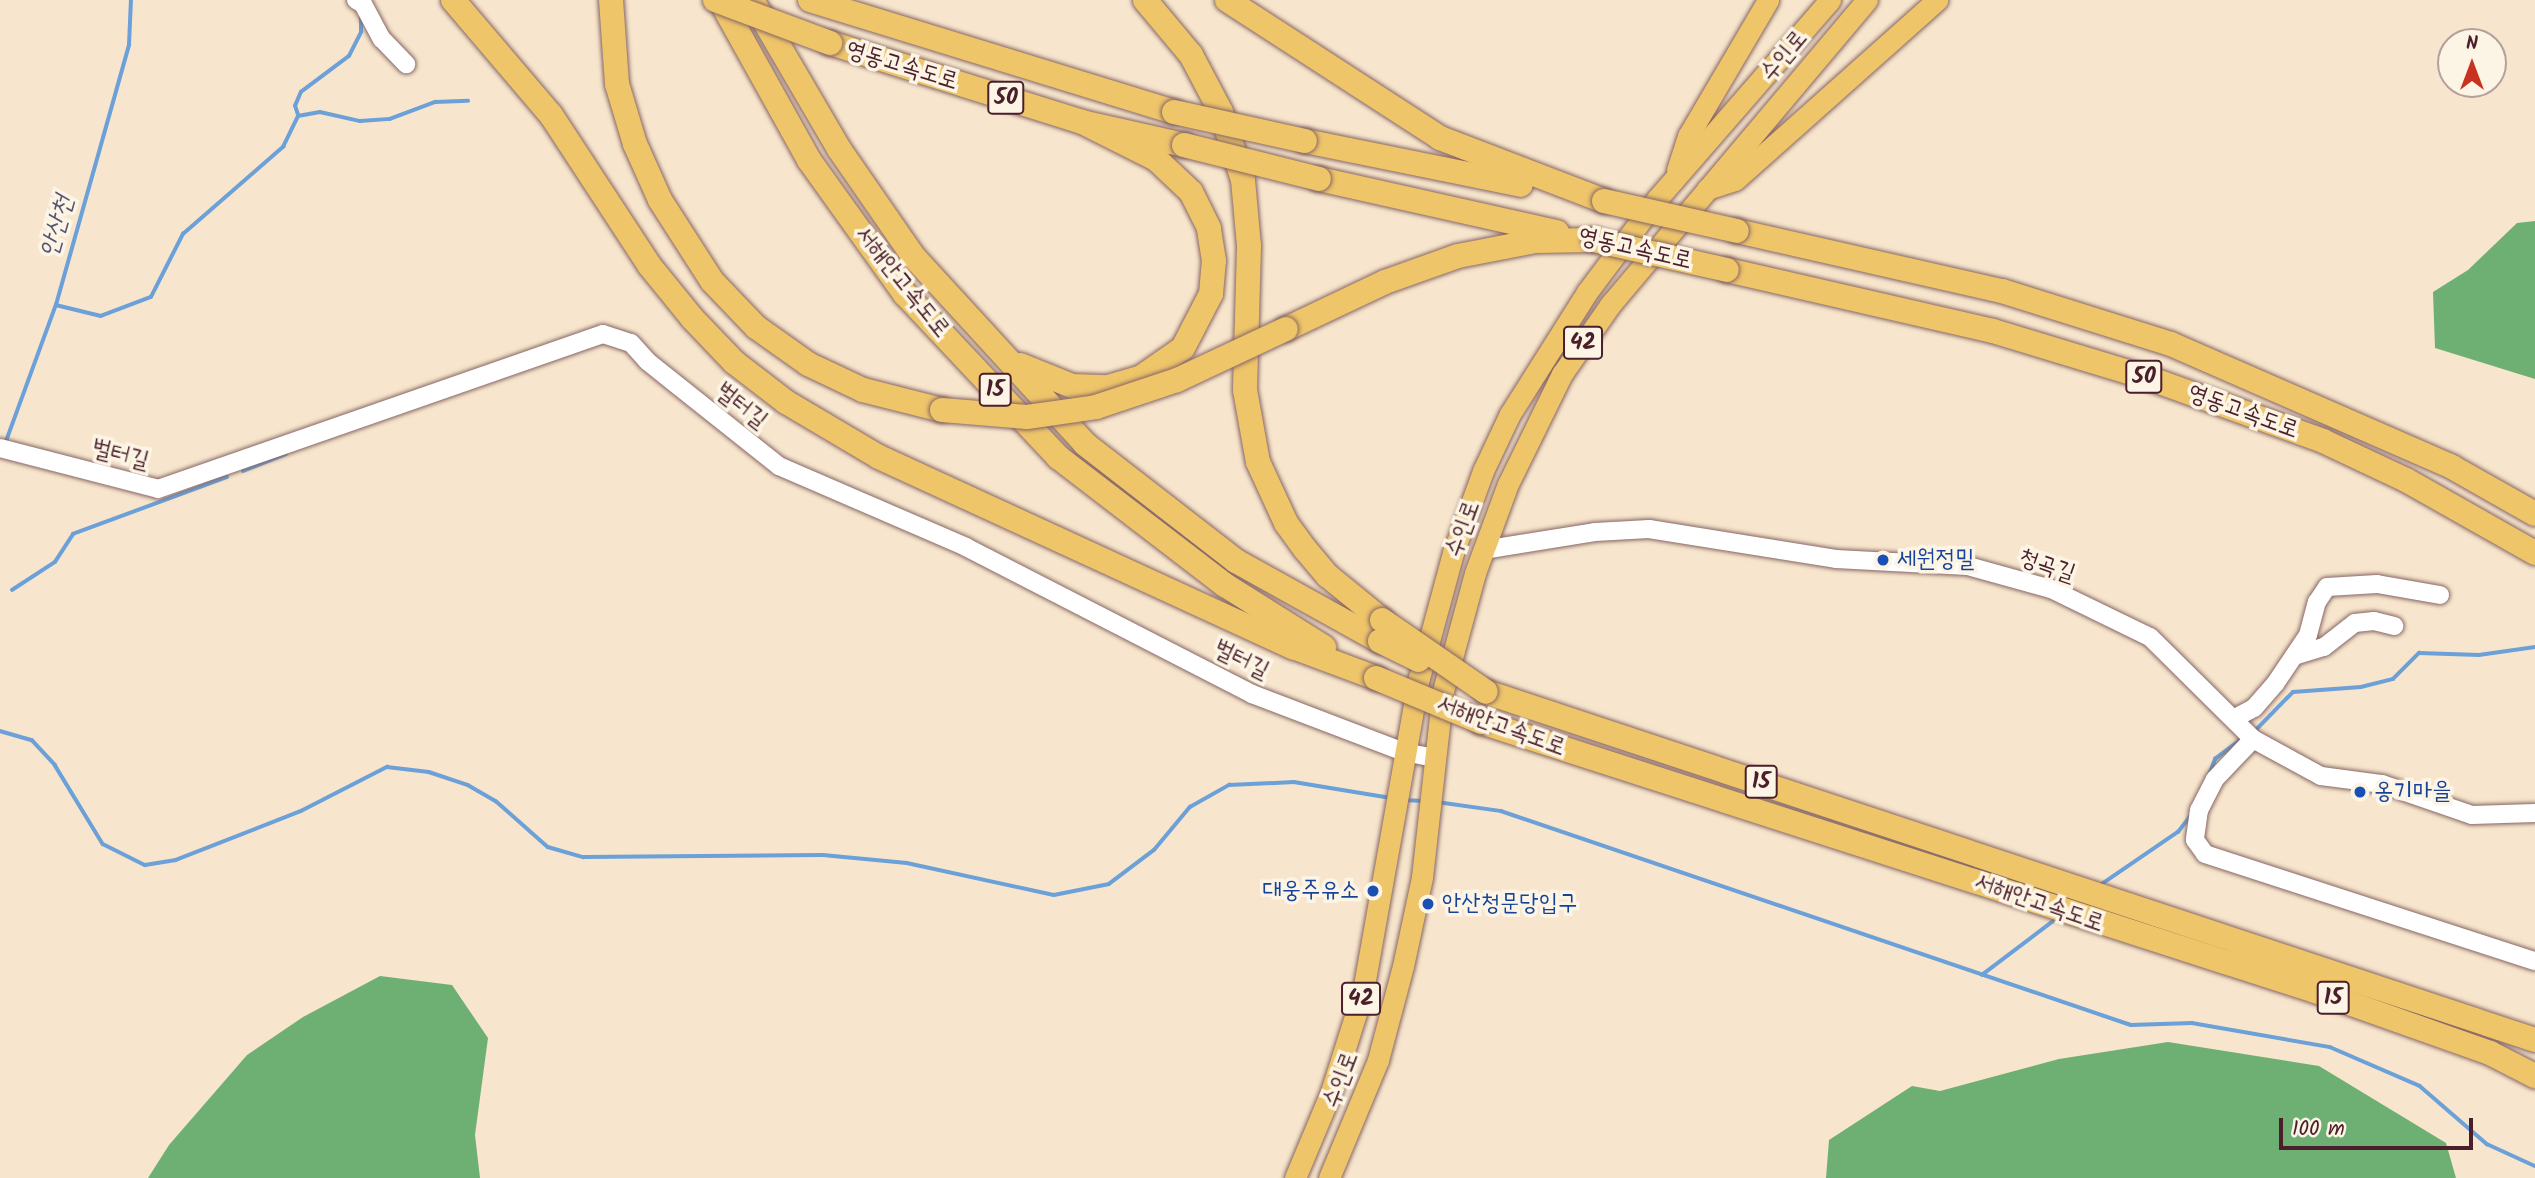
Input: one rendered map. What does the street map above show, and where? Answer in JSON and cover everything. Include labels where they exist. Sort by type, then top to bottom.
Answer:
[{"type":"highway","points":[[453,0],[551,115],[649,265],[692,318],[734,362],[786,402],[878,457],[1293,647],[1376,678]]},
{"type":"highway","points":[[611,0],[617,84],[635,144],[667,211],[712,281],[756,327],[808,364],[863,390],[942,410],[1027,417],[1096,407],[1177,380],[1385,282],[1458,256],[1536,240],[1594,240]]},
{"type":"highway","name":"영동고속도로","points":[[715,0],[830,43],[1082,122],[1319,179],[1993,331],[2154,380],[2323,441],[2406,480],[2535,553]]},
{"type":"highway","name":"서해안고속도로","points":[[720,0],[809,160],[905,294],[1058,457],[1225,585],[1376,678],[1481,722],[2018,894],[2126,933],[2315,991],[2490,1053],[2535,1076]]},
{"type":"highway","name":"서해안고속도로","points":[[752,0],[839,149],[914,256],[1085,444],[1236,561],[1381,631],[1486,692],[2150,910],[2535,1040]]},
{"type":"highway","points":[[1145,0],[1191,55],[1221,112],[1243,180],[1249,246],[1245,390],[1258,462],[1286,523],[1328,576],[1381,631]]},
{"type":"highway","points":[[1227,0],[1440,138],[1604,201]]},
{"type":"highway","name":"영동고속도로","points":[[816,2],[1174,112],[1604,201],[2002,291],[2171,344],[2440,461],[2535,514]]},
{"type":"highway","points":[[1002,352],[1058,383],[1088,388],[1124,384],[1153,371],[1183,348],[1207,307],[1214,261],[1199,204],[1163,163],[1082,122]]},
{"type":"main road","points":[[1674,180],[1688,136],[1768,0]]},
{"type":"main road","name":"수인로","points":[[1295,1178],[1331,1092],[1363,991],[1402,761],[1436,610],[1483,471],[1510,414],[1587,292],[1674,180],[1830,0]]},
{"type":"main road","name":"수인로","points":[[1333,1172],[1378,1060],[1403,966],[1429,814],[1443,691],[1483,551],[1508,484],[1562,374],[1610,304],[1867,0]]},
{"type":"main road","points":[[1705,190],[1735,180],[1937,0]]},
{"type":"street","points":[[356,0],[363,4],[382,39],[406,64]]},
{"type":"street","name":"벌터길","points":[[0,448],[34,459],[158,489],[603,334],[631,343],[647,361],[779,466],[966,547],[1252,694],[1402,761],[1434,766]]},
{"type":"street","name":"청곡길","points":[[1483,551],[1607,530],[1649,529],[1836,559],[1968,566],[2051,589],[2150,638],[2235,718],[2253,739],[2321,776],[2382,784],[2472,815],[2535,813]]},
{"type":"street","points":[[2235,718],[2264,699],[2294,656],[2327,587],[2377,584],[2440,595]]},
{"type":"street","points":[[2294,656],[2324,647],[2355,622],[2374,621],[2394,626]]},
{"type":"street","points":[[2253,739],[2215,779],[2199,810],[2194,840],[2205,854],[2535,961]]},
{"type":"green space","points":[[2535,221],[2535,379],[2435,348],[2433,292],[2468,270],[2517,223]]},
{"type":"green space","points":[[380,976],[452,985],[488,1038],[475,1135],[480,1178],[148,1178],[169,1145],[247,1055],[303,1017]]},
{"type":"green space","points":[[2168,1042],[2319,1066],[2446,1143],[2456,1178],[1826,1178],[1829,1140],[1912,1086],[1940,1091],[2059,1059]]},
{"type":"waterway","name":"안산천","points":[[5,444],[56,305],[129,45],[131,0]]},
{"type":"waterway","points":[[298,115],[295,106],[301,92],[349,56],[361,32],[361,15]]},
{"type":"waterway","points":[[56,305],[101,316],[151,297],[183,234],[283,147],[298,116],[320,112],[360,121],[390,119],[435,102],[468,101]]},
{"type":"waterway","points":[[243,471],[286,454]]},
{"type":"waterway","points":[[12,590],[55,562],[73,534],[227,477]]},
{"type":"waterway","points":[[2253,733],[2293,692],[2361,687],[2393,679],[2419,653],[2479,655],[2535,647]]},
{"type":"waterway","points":[[0,731],[32,740],[55,765],[103,844],[145,865],[176,860],[301,811],[387,767],[429,772],[468,785],[496,801],[548,847],[584,857],[823,855],[907,863],[1054,895],[1109,884],[1154,850],[1190,807],[1229,785],[1294,782],[1391,798]]},
{"type":"waterway","points":[[2209,775],[2215,759],[2243,738]]},
{"type":"waterway","points":[[1405,800],[1422,801]]},
{"type":"waterway","points":[[1437,802],[1501,811],[2131,1025],[2192,1023],[2330,1047],[2420,1086],[2487,1144],[2535,1166]]},
{"type":"waterway","points":[[2099,886],[2178,832],[2192,814]]},
{"type":"waterway","points":[[1982,975],[2057,918]]},
{"type":"place","name":"세원정밀","points":[[1883,560]]},
{"type":"place","name":"옹기마을","points":[[2360,792]]},
{"type":"place","name":"대웅주유소","points":[[1373,891]]},
{"type":"place","name":"안산청문당입구","points":[[1428,904]]}]
